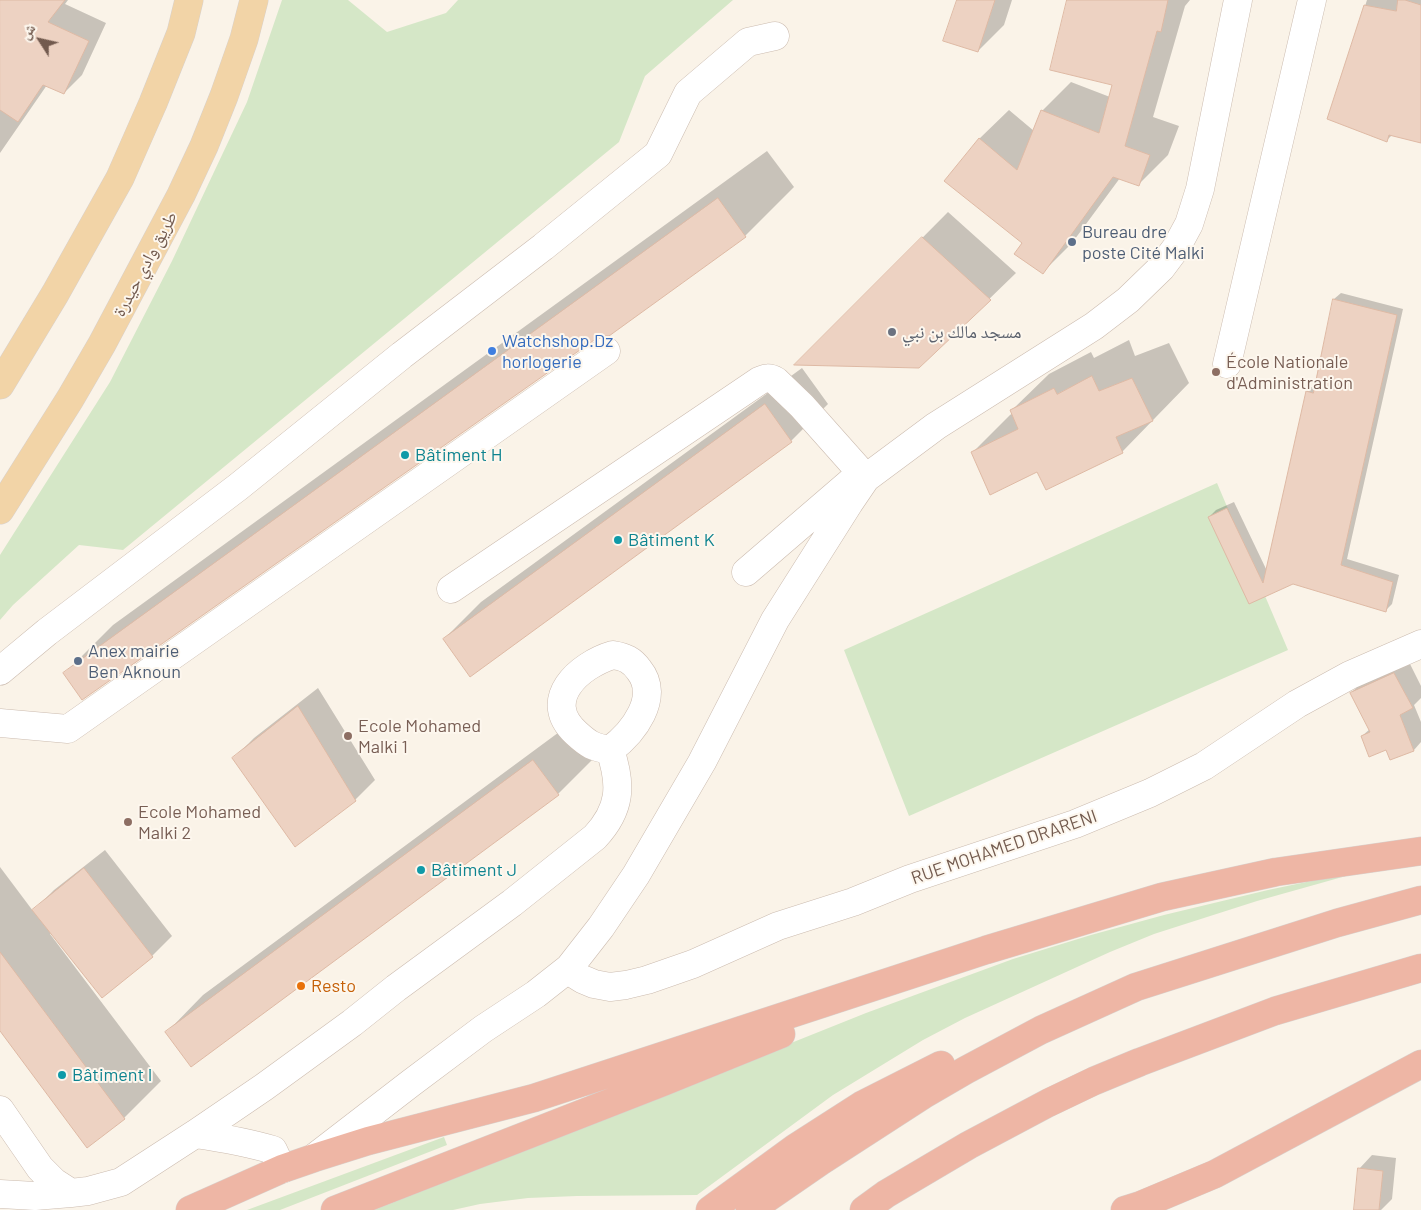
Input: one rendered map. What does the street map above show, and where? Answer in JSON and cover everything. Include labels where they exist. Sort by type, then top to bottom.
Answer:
[{"type":"highway","points":[[190,1210],[282,1169],[314,1158],[368,1141],[534,1098],[986,950],[1162,897],[1276,872],[1421,851]]},
{"type":"highway","points":[[740,1202],[796,1148],[862,1105],[946,1063],[1016,1032],[1136,987],[1338,923],[1421,900]]},
{"type":"highway","points":[[335,1210],[664,1082],[986,950]]},
{"type":"highway","points":[[864,1210],[886,1194],[969,1145],[1048,1103],[1132,1065],[1275,1011],[1421,968]]},
{"type":"highway","points":[[740,1202],[879,1123],[966,1070],[1041,1030],[1136,987]]},
{"type":"highway","points":[[1125,1210],[1215,1174],[1421,1064]]},
{"type":"main road","points":[[0,386],[55,294],[120,178],[154,103],[181,33],[189,0]]},
{"type":"main road","name":"طريق وادي حيدرة","points":[[0,510],[70,399],[102,344],[181,195],[204,146],[224,96],[244,38],[254,0]]},
{"type":"street","points":[[746,572],[864,475],[936,426],[1094,326],[1128,300],[1161,268],[1176,248],[1189,224],[1200,189],[1238,0]]},
{"type":"street","points":[[1227,364],[1312,0]]},
{"type":"street","points":[[0,670],[238,487],[402,355],[543,247],[658,154],[688,93],[748,42],[775,36]]},
{"type":"street","points":[[0,723],[68,729],[606,351]]},
{"type":"street","points":[[451,589],[765,378],[772,378],[776,381],[802,406],[864,475]]},
{"type":"street","points":[[314,1158],[386,1101],[536,994],[568,968],[601,927],[636,875],[702,762],[775,620],[864,475]]},
{"type":"street","name":"RUE MOHAMED DRARENI","points":[[568,968],[582,979],[594,984],[610,987],[647,980],[693,964],[778,926],[853,902],[910,879],[1076,824],[1204,766],[1297,704],[1350,675],[1421,644]]},
{"type":"street","points":[[0,1194],[35,1196],[71,1193],[88,1191],[121,1182],[264,1087],[352,1023],[595,838],[603,829],[616,800],[618,787],[616,770],[610,750]]},
{"type":"street","points":[[0,1110],[40,1168],[54,1182],[71,1193]]},
{"type":"street","points":[[195,1134],[228,1138],[273,1150],[282,1169]]},
{"type":"green space","points":[[282,0],[348,0],[387,32],[446,13],[458,0],[733,0],[645,76],[619,142],[123,550],[79,545],[13,605],[0,620],[0,555],[110,382],[172,261],[247,102]]},
{"type":"green space","points":[[1217,483],[1288,650],[909,816],[844,650]]},
{"type":"green space","points":[[1378,867],[1257,901],[1154,934],[965,1018],[923,1040],[833,1095],[697,1195],[528,1198],[480,1204],[453,1210],[374,1210],[866,1013],[1013,959],[1164,915],[1268,890]]},
{"type":"green space","points":[[444,1137],[447,1145],[280,1210],[247,1210]]},
{"type":"building","points":[[0,0],[65,0],[48,22],[89,41],[64,94],[43,85],[18,122],[0,110]]},
{"type":"building","points":[[957,0],[995,0],[978,52],[943,41]]},
{"type":"building","points":[[1067,0],[1168,0],[1161,32],[1157,31],[1125,146],[1150,155],[1139,186],[1113,177],[1043,274],[1014,254],[1022,243],[944,181],[979,138],[1017,170],[1041,110],[1099,133],[1112,85],[1050,70]]},
{"type":"building","points":[[1398,0],[1421,5],[1421,143],[1389,135],[1387,142],[1327,119],[1364,5],[1396,11]]},
{"type":"building","name":"Bâtiment H","points":[[718,198],[746,237],[609,336],[597,338],[82,700],[63,673]]},
{"type":"building","name":"مسجد مالك بن نبي","points":[[922,237],[991,300],[919,368],[794,365]]},
{"type":"building","points":[[1333,299],[1397,315],[1341,565],[1393,582],[1386,612],[1293,584],[1249,604],[1208,517],[1227,508],[1263,583],[1306,391],[1313,393]]},
{"type":"building","points":[[1092,376],[1099,391],[1132,378],[1153,421],[1116,437],[1123,453],[1046,490],[1037,472],[990,495],[971,452],[1018,429],[1010,410],[1054,388],[1057,394]]},
{"type":"building","name":"Bâtiment K","points":[[765,404],[792,442],[470,677],[443,639]]},
{"type":"building","points":[[1394,673],[1413,708],[1400,715],[1414,751],[1390,760],[1386,750],[1369,757],[1361,736],[1370,732],[1350,693]]},
{"type":"building","points":[[298,706],[356,801],[295,847],[232,758]]},
{"type":"building","name":"Bâtiment J","points":[[533,760],[559,795],[191,1067],[165,1032]]},
{"type":"building","points":[[84,868],[153,957],[102,998],[32,910]]},
{"type":"building","name":"Bâtiment I","points":[[0,952],[125,1119],[87,1148],[0,1031]]},
{"type":"building","points":[[1358,1168],[1383,1171],[1379,1210],[1354,1210]]},
{"type":"place","name":"Bureau dre poste Cité Malki","points":[[1072,242]]},
{"type":"place","name":"مسجد مالك بن نبي","points":[[892,332]]},
{"type":"place","name":"Watchshop.Dz horlogerie","points":[[492,351]]},
{"type":"place","name":"École Nationale d'Administration","points":[[1216,372]]},
{"type":"place","name":"Bâtiment H","points":[[405,455]]},
{"type":"place","name":"Bâtiment K","points":[[618,540]]},
{"type":"place","name":"Anex mairie Ben Aknoun","points":[[78,661]]},
{"type":"place","name":"Ecole Mohamed Malki 1","points":[[348,736]]},
{"type":"place","name":"Ecole Mohamed Malki 2","points":[[128,822]]},
{"type":"place","name":"Bâtiment J","points":[[421,870]]},
{"type":"place","name":"Resto","points":[[301,986]]},
{"type":"place","name":"Bâtiment I","points":[[62,1075]]}]
